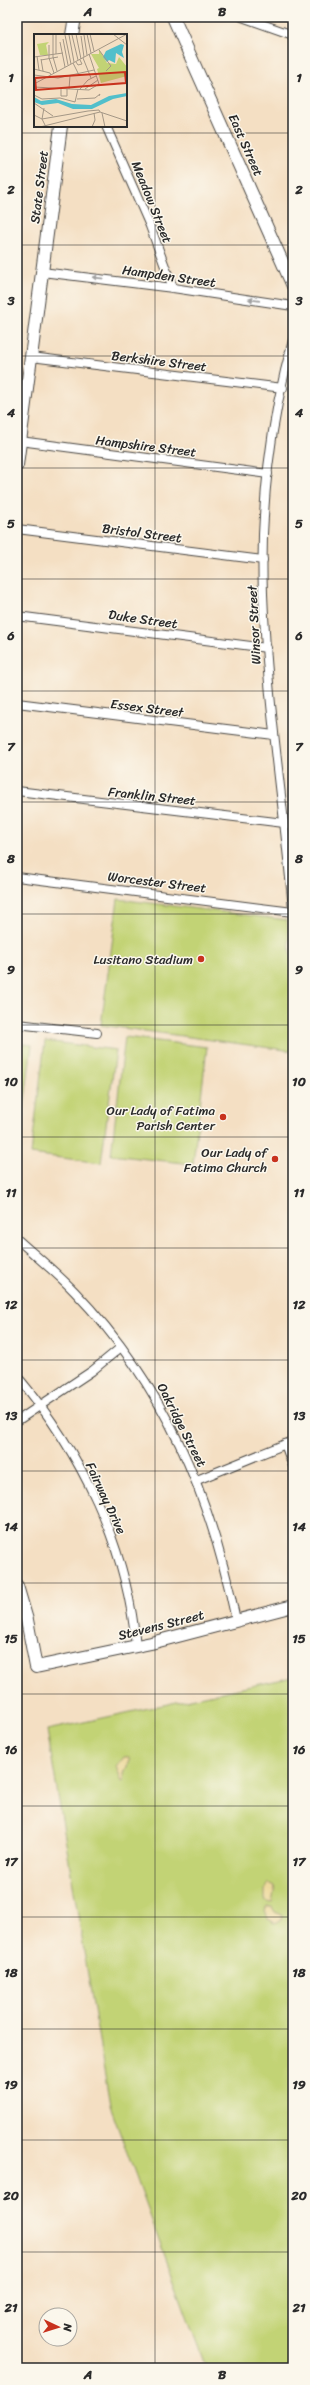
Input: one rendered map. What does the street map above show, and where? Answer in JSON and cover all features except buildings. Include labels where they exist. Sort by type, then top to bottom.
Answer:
[{"type":"street","points":[[72,34],[75,17]]},
{"type":"street","name":"East Street","points":[[173,17],[293,286]]},
{"type":"street","points":[[242,17],[293,35]]},
{"type":"street","name":"State Street","points":[[17,465],[61,127]]},
{"type":"street","name":"Meadow Street","points":[[106,127],[150,226],[173,288]]},
{"type":"street","name":"Hampden Street","points":[[42,272],[173,288],[293,306]]},
{"type":"street","name":"Winsor Street","points":[[293,340],[268,474],[263,560],[267,648],[274,735],[284,823],[290,845],[293,911]]},
{"type":"street","name":"Berkshire Street","points":[[32,357],[283,388]]},
{"type":"street","name":"Hampshire Street","points":[[20,441],[268,474]]},
{"type":"street","name":"Bristol Street","points":[[17,529],[263,560]]},
{"type":"street","name":"Duke Street","points":[[17,616],[267,648]]},
{"type":"street","name":"Essex Street","points":[[17,703],[274,735]]},
{"type":"street","name":"Franklin Street","points":[[17,791],[284,823]]},
{"type":"street","name":"Worcester Street","points":[[17,877],[293,911]]},
{"type":"street","points":[[17,1024],[97,1033]]},
{"type":"street","name":"Oakridge Street","points":[[17,1239],[76,1293],[120,1348],[160,1404],[197,1480],[221,1554],[236,1620]]},
{"type":"street","points":[[17,1421],[92,1371],[120,1348]]},
{"type":"street","name":"Fairway Drive","points":[[17,1376],[41,1405],[71,1451],[95,1497],[114,1541],[133,1613],[136,1646]]},
{"type":"street","points":[[197,1480],[293,1441]]},
{"type":"street","points":[[285,1444],[293,1466]]},
{"type":"street","name":"Stevens Street","points":[[17,1586],[32,1642],[36,1667],[136,1646],[293,1606]]},
{"type":"green space","name":"Lusitano Stadium","points":[[118,899],[287,920],[293,978],[293,1051],[101,1025]]},
{"type":"green space","points":[[125,1037],[207,1047],[193,1164],[111,1155]]},
{"type":"green space","points":[[45,1041],[116,1050],[101,1163],[31,1154]]},
{"type":"green space","points":[[17,1043],[32,1045],[18,1153],[17,1153]]},
{"type":"green space","points":[[293,1677],[293,2368],[206,2368],[110,2106],[47,1730]]},
{"type":"sand","points":[[124,1757],[129,1757],[130,1760],[124,1773],[124,1780],[122,1781],[116,1767]]},
{"type":"sand","points":[[269,1883],[275,1886],[272,1902],[269,1903],[265,1900],[265,1890]]},
{"type":"sand","points":[[267,1907],[272,1907],[275,1912],[282,1915],[281,1920],[275,1923],[268,1919],[265,1911]]},
{"type":"place","name":"Lusitano Stadium","points":[[201,959]]},
{"type":"place","name":"Our Lady of Fatima Parish Center","points":[[223,1117]]},
{"type":"place","name":"Our Lady of Fatima Church","points":[[275,1159]]}]
